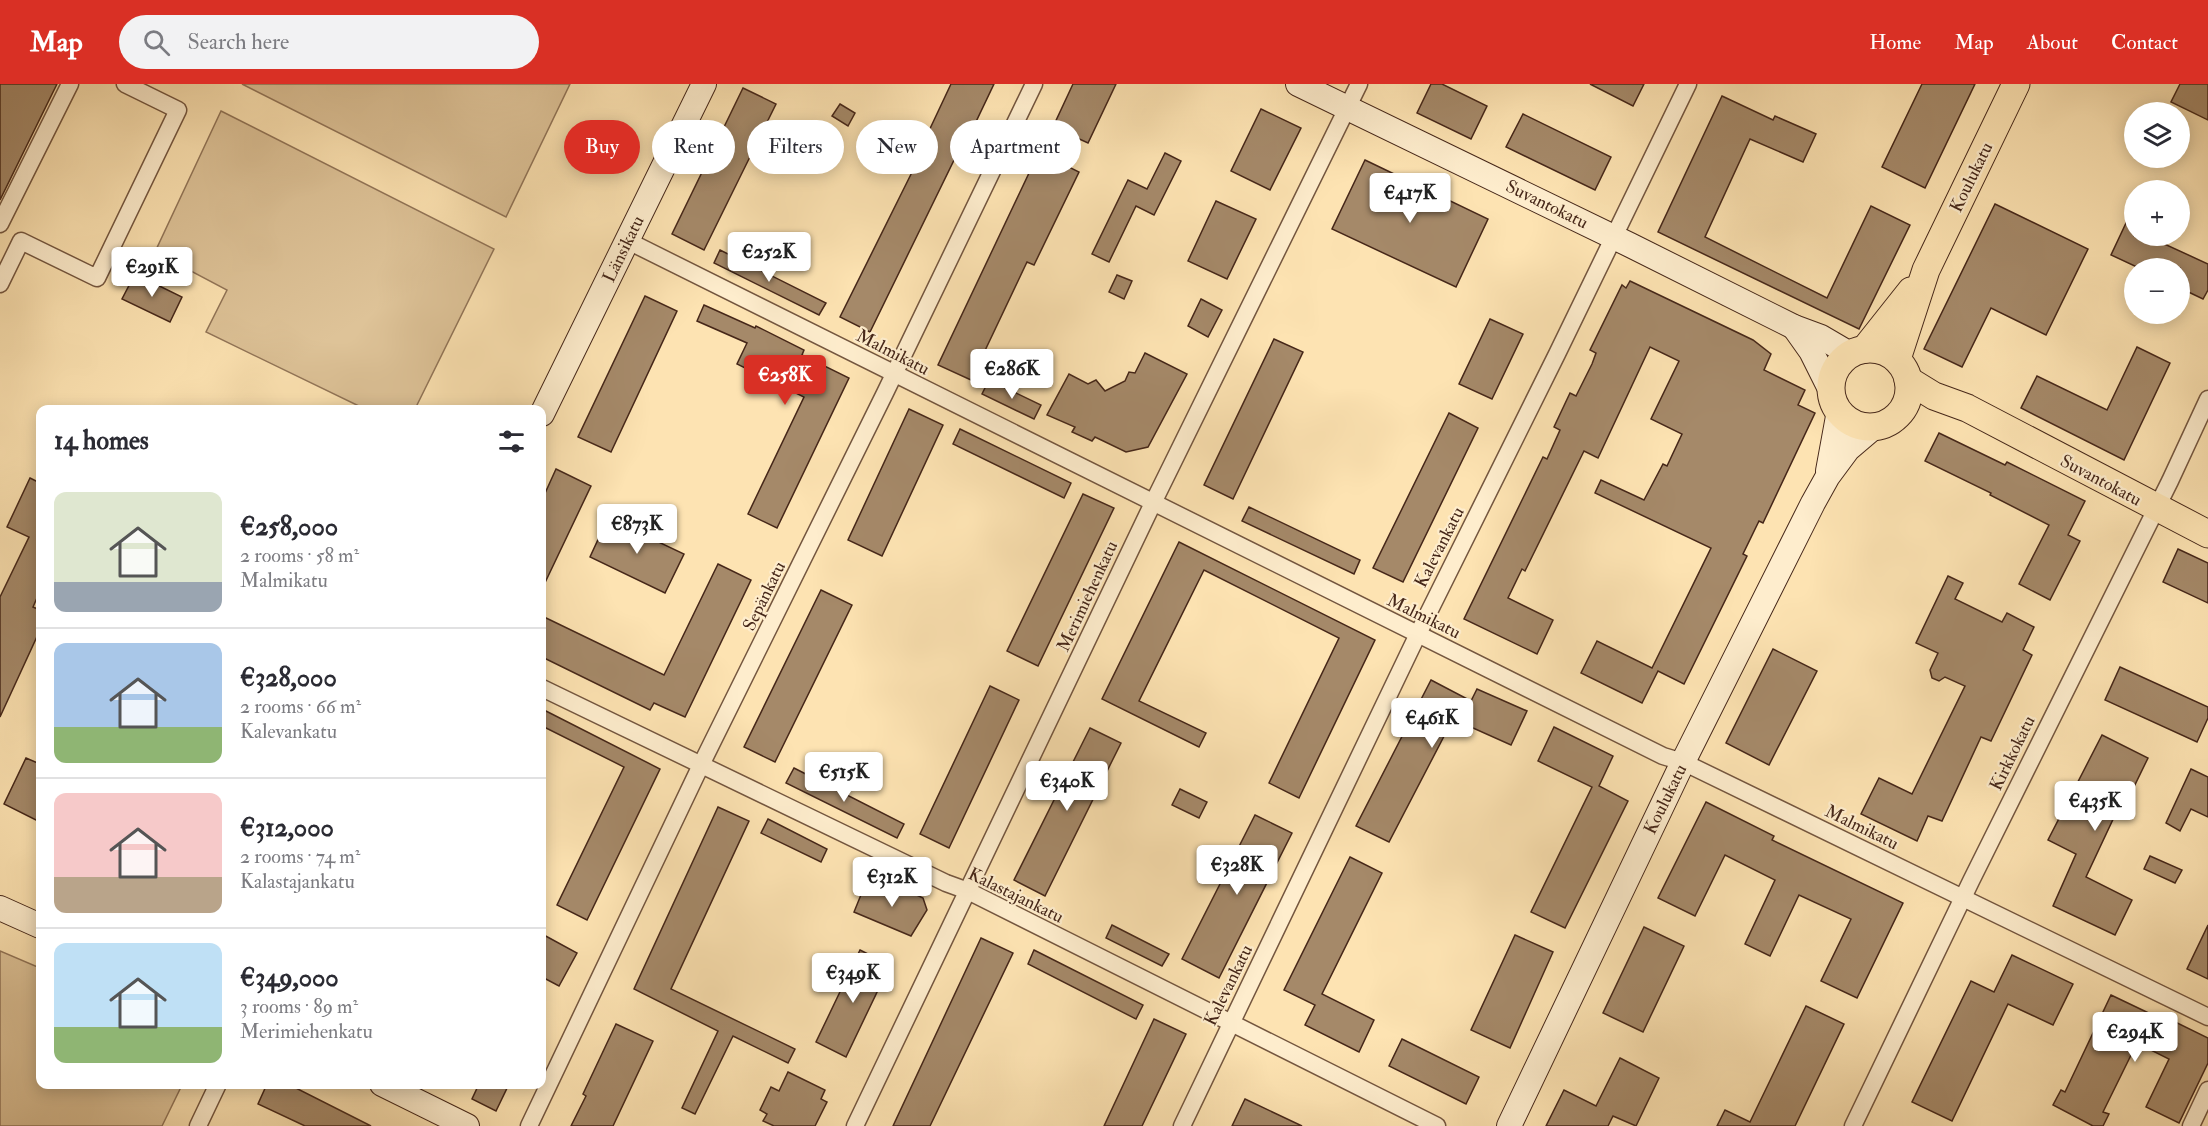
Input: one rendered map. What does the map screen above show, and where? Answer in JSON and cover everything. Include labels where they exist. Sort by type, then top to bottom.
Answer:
[{"type":"main road","name":"Koulukatu","points":[[1858,352],[1900,306],[1926,270],[2016,84]]},
{"type":"main road","name":"Koulukatu","points":[[1903,369],[1926,270]]},
{"type":"main road","points":[[1882,351],[1903,369],[1908,398],[1899,414],[1888,422],[1875,426],[1859,425],[1845,417],[1835,401],[1831,382],[1838,366],[1858,352],[1882,351]]},
{"type":"main road","name":"Suvantokatu","points":[[1903,369],[1934,396],[1967,408],[2208,534]]},
{"type":"main road","name":"Suvantokatu","points":[[1899,414],[1932,411],[1995,424]]},
{"type":"street","points":[[0,224],[70,84]]},
{"type":"street","points":[[0,284],[21,241],[97,278],[178,110],[125,84]]},
{"type":"street","name":"Länsikatu","points":[[546,406],[704,84]]},
{"type":"street","name":"Sepänkatu","points":[[529,1126],[701,765],[1034,84]]},
{"type":"street","name":"Suvantokatu","points":[[1298,84],[1794,327],[1858,352]]},
{"type":"street","name":"Merimiehenkatu","points":[[855,1126],[1153,503],[1359,84]]},
{"type":"street","name":"Kalevankatu","points":[[1182,1126],[1418,634],[1688,84]]},
{"type":"street","name":"Malmikatu","points":[[628,241],[1663,756],[1683,762],[2208,1017]]},
{"type":"street","name":"Suvantokatu","points":[[1794,327],[1811,351],[1835,401]]},
{"type":"street","name":"Kirkkokatu","points":[[1853,1126],[2208,399]]},
{"type":"street","name":"Koulukatu","points":[[1827,476],[1835,401]]},
{"type":"street","name":"Koulukatu","points":[[1509,1126],[1683,762],[1827,476],[1848,448],[1875,426]]},
{"type":"street","name":"Kalastajankatu","points":[[546,690],[946,883],[968,891],[1437,1126]]},
{"type":"street","points":[[0,908],[36,924]]},
{"type":"street","points":[[198,1126],[216,1089]]},
{"type":"street","points":[[392,1089],[467,1126]]},
{"type":"street","points":[[2191,1126],[2208,1090]]},
{"type":"shaded area","points":[[242,84],[570,84],[506,217]]},
{"type":"shaded area","points":[[221,111],[494,249],[417,405],[357,405],[206,332],[227,290],[155,252]]},
{"type":"shaded area","points":[[0,951],[36,966],[36,1089],[180,1089],[162,1126],[0,1126]]},
{"type":"building","points":[[0,84],[57,84],[0,200]]},
{"type":"building","points":[[951,84],[994,84],[977,120],[950,120],[950,168],[870,332],[840,317],[911,174],[938,174],[938,120],[934,120]]},
{"type":"building","points":[[1073,84],[1116,84],[1088,143],[1081,140],[1081,120],[1056,120]]},
{"type":"building","points":[[1431,84],[1442,84],[1487,106],[1471,139],[1417,113]]},
{"type":"building","points":[[1590,84],[1644,84],[1633,106]]},
{"type":"building","points":[[1922,84],[1975,84],[1925,188],[1882,167]]},
{"type":"building","points":[[2180,84],[2208,84],[2208,120],[2190,111],[2190,102],[2171,102]]},
{"type":"building","points":[[743,88],[776,104],[768,120],[747,120],[747,163],[704,250],[672,234],[701,174],[735,174],[735,120],[727,120]]},
{"type":"building","points":[[1722,96],[1773,120],[1775,116],[1816,134],[1803,162],[1750,139],[1705,237],[1827,298],[1871,206],[1910,225],[1859,329],[1658,232]]},
{"type":"building","points":[[840,104],[855,113],[848,126],[844,124],[844,120],[832,116]]},
{"type":"building","points":[[1261,109],[1301,128],[1270,190],[1231,171]]},
{"type":"building","points":[[1523,114],[1611,157],[1595,190],[1506,147]]},
{"type":"building","points":[[1165,153],[1181,161],[1154,215],[1136,206],[1109,262],[1092,254],[1128,180],[1147,189]]},
{"type":"building","points":[[1365,160],[1488,219],[1456,287],[1332,229]]},
{"type":"building","points":[[1029,174],[1078,174],[1034,265],[1027,262],[971,380],[938,365]]},
{"type":"building","points":[[1216,201],[1256,219],[1227,279],[1188,261]]},
{"type":"building","points":[[1995,204],[2088,249],[2046,335],[1991,308],[1962,367],[1924,349]]},
{"type":"building","points":[[2124,227],[2124,246],[2169,246],[2208,264],[2208,290],[2203,299],[2190,293],[2190,258],[2124,258],[2124,261],[2111,255]]},
{"type":"building","points":[[720,250],[826,303],[819,315],[714,263]]},
{"type":"building","points":[[135,274],[182,297],[170,322],[122,299]]},
{"type":"building","points":[[1117,275],[1132,281],[1124,299],[1109,292]]},
{"type":"building","points":[[1630,281],[1753,340],[1771,354],[1764,370],[1805,390],[1798,405],[1815,413],[1763,523],[1759,521],[1743,554],[1747,556],[1684,684],[1658,671],[1642,703],[1581,673],[1597,641],[1652,668],[1711,548],[1595,493],[1601,480],[1644,500],[1663,464],[1667,466],[1682,434],[1651,419],[1679,361],[1650,347],[1598,458],[1584,451],[1525,571],[1522,569],[1508,598],[1553,620],[1537,654],[1464,619],[1543,457],[1547,459],[1560,430],[1554,427],[1570,393],[1576,396],[1592,364],[1596,353],[1590,350],[1622,285],[1626,288]]},
{"type":"building","points":[[645,296],[677,311],[611,452],[578,437]]},
{"type":"building","points":[[1201,299],[1222,310],[1208,337],[1188,326]]},
{"type":"building","points":[[704,305],[755,328],[756,326],[804,350],[802,355],[849,378],[777,528],[748,514],[804,397],[737,364],[747,343],[697,321]]},
{"type":"building","points":[[1490,319],[1523,334],[1492,399],[1459,384]]},
{"type":"building","points":[[1274,339],[1303,352],[1233,499],[1204,485]]},
{"type":"building","points":[[2137,347],[2170,363],[2124,460],[2021,408],[2037,376],[2107,410]]},
{"type":"building","points":[[1145,353],[1187,374],[1148,447],[1126,452],[1095,437],[1092,441],[1072,432],[1075,427],[1047,415],[1069,374],[1088,384],[1096,380],[1105,391],[1125,381],[1129,372],[1135,373]]},
{"type":"building","points":[[989,380],[1041,405],[1034,419],[982,394]]},
{"type":"building","points":[[909,409],[943,425],[882,556],[848,540]]},
{"type":"building","points":[[1449,413],[1478,428],[1403,582],[1373,568]]},
{"type":"building","points":[[960,429],[1071,483],[1064,498],[953,444]]},
{"type":"building","points":[[1939,433],[2005,465],[2007,462],[2085,501],[2068,535],[2080,541],[2050,600],[2019,584],[2049,525],[1990,495],[1991,493],[1925,461]]},
{"type":"building","points":[[556,469],[591,486],[546,581],[546,491]]},
{"type":"building","points":[[30,478],[36,481],[36,600],[33,607],[36,608],[36,639],[0,717],[0,597],[29,537],[7,527]]},
{"type":"building","points":[[1083,494],[1114,508],[1038,666],[1007,651]]},
{"type":"building","points":[[1249,507],[1360,560],[1354,574],[1242,521]]},
{"type":"building","points":[[608,518],[684,554],[665,593],[590,557]]},
{"type":"building","points":[[1179,542],[1375,640],[1299,798],[1269,783],[1339,638],[1204,570],[1139,701],[1206,733],[1199,747],[1102,699]]},
{"type":"building","points":[[2178,549],[2208,563],[2208,603],[2163,582]]},
{"type":"building","points":[[718,564],[751,580],[685,717],[654,703],[650,710],[546,659],[546,618],[664,675]]},
{"type":"building","points":[[1948,576],[1963,583],[1955,599],[2002,622],[2007,613],[2034,627],[2023,650],[2032,655],[1991,741],[1981,737],[1942,821],[1928,816],[1917,841],[1861,814],[1879,778],[1912,794],[1965,686],[1945,677],[1939,681],[1932,678],[1930,670],[1938,653],[1916,643]]},
{"type":"building","points":[[821,590],[852,605],[775,762],[744,747]]},
{"type":"building","points":[[1773,649],[1817,671],[1769,765],[1726,743]]},
{"type":"building","points":[[2120,667],[2208,707],[2208,718],[2197,742],[2105,700]]},
{"type":"building","points":[[1431,680],[1471,701],[1477,689],[1527,711],[1511,745],[1453,719],[1389,842],[1356,826]]},
{"type":"building","points":[[990,686],[1019,700],[949,848],[920,834]]},
{"type":"building","points":[[546,711],[660,769],[587,920],[557,905],[624,767],[546,728]]},
{"type":"building","points":[[1554,727],[1613,756],[1599,786],[1628,801],[1565,928],[1531,912],[1592,787],[1538,761]]},
{"type":"building","points":[[1090,728],[1121,743],[1045,896],[1014,880]]},
{"type":"building","points":[[2102,735],[2148,758],[2128,799],[2124,796],[2086,877],[2132,900],[2115,935],[2053,906],[2076,854],[2048,840]]},
{"type":"building","points":[[26,758],[36,762],[36,820],[4,804]]},
{"type":"building","points":[[794,768],[904,824],[897,838],[786,783]]},
{"type":"building","points":[[2191,769],[2208,777],[2208,817],[2191,809],[2180,831],[2166,823]]},
{"type":"building","points":[[1180,789],[1207,802],[1199,818],[1172,805]]},
{"type":"building","points":[[1706,802],[1774,836],[1772,840],[1903,903],[1857,998],[1821,981],[1851,919],[1799,895],[1770,956],[1745,944],[1775,880],[1725,855],[1695,916],[1658,898]]},
{"type":"building","points":[[718,807],[749,821],[671,989],[795,1049],[788,1063],[733,1036],[695,1114],[682,1108],[718,1031],[634,989]]},
{"type":"building","points":[[1255,815],[1292,833],[1219,978],[1182,959]]},
{"type":"building","points":[[768,819],[827,849],[821,862],[761,833]]},
{"type":"building","points":[[2150,856],[2182,870],[2175,883],[2144,869]]},
{"type":"building","points":[[1350,857],[1382,873],[1322,994],[1374,1020],[1359,1052],[1305,1025],[1315,1005],[1284,990]]},
{"type":"building","points":[[867,880],[897,893],[900,887],[923,898],[927,910],[911,936],[854,912]]},
{"type":"building","points":[[1112,925],[1169,954],[1162,966],[1106,938]]},
{"type":"building","points":[[2208,925],[2208,979],[2187,969]]},
{"type":"building","points":[[1644,927],[1684,946],[1643,1032],[1603,1013]]},
{"type":"building","points":[[1515,935],[1553,952],[1510,1048],[1471,1030]]},
{"type":"building","points":[[546,936],[577,953],[559,986],[546,979]]},
{"type":"building","points":[[981,938],[1013,953],[930,1126],[893,1126]]},
{"type":"building","points":[[860,950],[890,965],[846,1057],[816,1042]]},
{"type":"building","points":[[1034,950],[1143,1005],[1136,1019],[1028,964]]},
{"type":"building","points":[[2012,955],[2073,984],[2053,1025],[2008,1004],[1952,1121],[1912,1102],[1971,981],[1994,992]]},
{"type":"building","points":[[2111,995],[2157,1017],[2159,1014],[2208,1038],[2208,1063],[2179,1123],[2146,1107],[2169,1059],[2137,1043],[2103,1112],[2109,1114],[2103,1126],[2093,1126],[2053,1105],[2061,1090],[2065,1092]]},
{"type":"building","points":[[1806,1006],[1844,1024],[1795,1126],[1717,1126],[1725,1110],[1750,1122]]},
{"type":"building","points":[[1154,1019],[1186,1034],[1142,1126],[1104,1126]]},
{"type":"building","points":[[616,1024],[653,1041],[613,1126],[571,1126],[586,1096],[583,1094]]},
{"type":"building","points":[[1402,1039],[1479,1077],[1466,1104],[1389,1066]]},
{"type":"building","points":[[1620,1058],[1659,1078],[1636,1126],[1613,1116],[1608,1126],[1546,1126],[1564,1090],[1596,1106]]},
{"type":"building","points":[[788,1072],[825,1090],[821,1099],[827,1102],[815,1126],[774,1126],[763,1121],[767,1114],[760,1110],[771,1087],[779,1091]]},
{"type":"building","points":[[265,1089],[298,1089],[371,1126],[305,1126],[258,1104]]},
{"type":"building","points":[[477,1089],[507,1089],[496,1111],[472,1099]]},
{"type":"building","points":[[1245,1099],[1302,1126],[1232,1126]]}]
